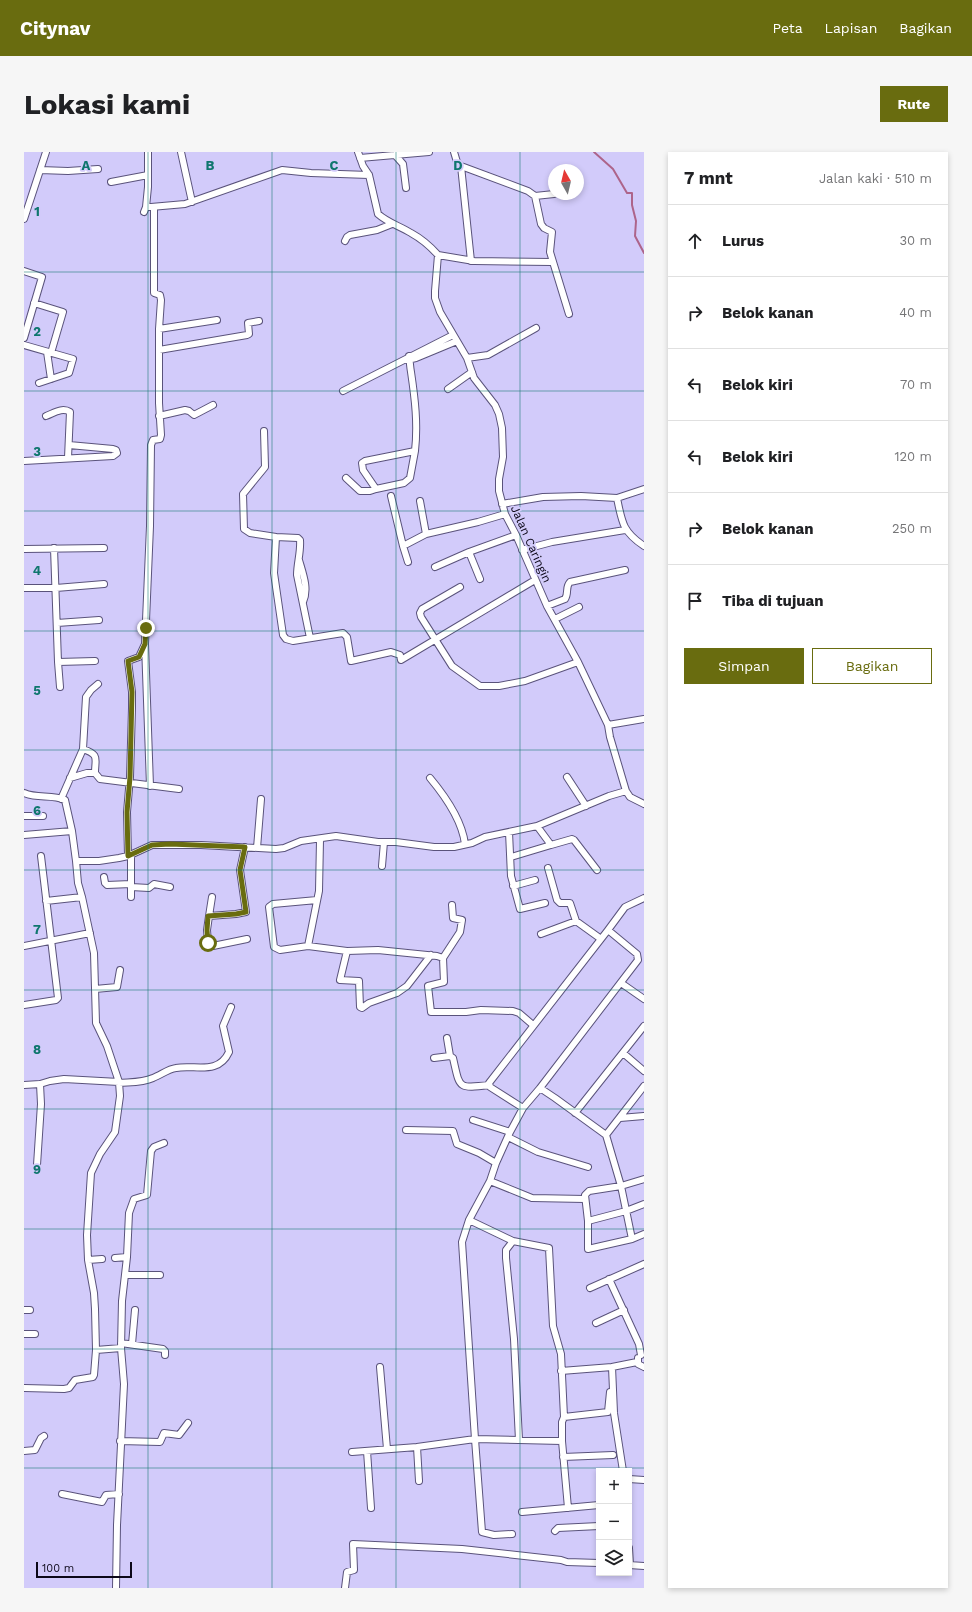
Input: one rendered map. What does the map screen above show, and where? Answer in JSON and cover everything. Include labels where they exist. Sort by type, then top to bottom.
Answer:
[{"type":"street","points":[[25,215],[46,152]]},
{"type":"street","points":[[148,152],[145,210],[154,207],[192,202],[282,170],[311,173],[368,175]]},
{"type":"street","points":[[181,152],[192,202]]},
{"type":"street","points":[[429,152],[395,155],[359,155],[368,175],[378,214],[392,224],[421,239],[438,255],[471,261],[552,262]]},
{"type":"street","points":[[454,152],[457,162],[461,166],[535,196],[548,195]]},
{"type":"street","points":[[395,155],[403,164],[406,188]]},
{"type":"street","points":[[461,166],[471,261]]},
{"type":"street","points":[[40,170],[68,171],[98,169]]},
{"type":"street","points":[[111,182],[148,175]]},
{"type":"street","points":[[535,196],[541,224],[544,228],[552,232],[550,252],[552,262],[569,314]]},
{"type":"street","points":[[150,786],[145,644],[150,526],[151,445],[153,440],[161,438],[159,416],[161,297],[154,293],[154,207]]},
{"type":"street","points":[[345,241],[350,235],[377,230],[392,224]]},
{"type":"street","name":"Jalan Caringin","points":[[438,255],[436,298],[440,312],[467,358],[474,378],[495,405],[499,414],[502,428],[503,457],[499,479],[499,491],[505,514],[516,535],[547,606],[578,662],[608,724],[610,737],[626,791]]},
{"type":"street","points":[[24,271],[42,277],[24,338]]},
{"type":"street","points":[[34,303],[63,312],[49,352],[51,379]]},
{"type":"street","points":[[161,329],[217,320]]},
{"type":"street","points":[[161,350],[247,335],[249,334],[248,323],[259,321]]},
{"type":"street","points":[[467,358],[488,355],[536,328]]},
{"type":"street","points":[[343,391],[409,359],[453,335]]},
{"type":"street","points":[[409,359],[457,341]]},
{"type":"street","points":[[24,345],[73,359],[69,373],[39,383]]},
{"type":"street","points":[[346,478],[360,492],[404,483],[410,478],[418,431],[415,392],[409,359]]},
{"type":"street","points":[[448,389],[472,372]]},
{"type":"street","points":[[159,416],[187,410],[194,415],[213,405]]},
{"type":"street","points":[[46,416],[61,410],[70,412],[68,458]]},
{"type":"street","points":[[264,432],[265,467],[243,494],[244,529],[250,533],[276,537],[298,538],[300,541],[297,575],[310,638]]},
{"type":"street","points":[[24,461],[113,456],[117,453],[114,449],[69,445]]},
{"type":"street","points":[[376,489],[364,470],[362,463],[364,461],[415,452]]},
{"type":"street","points":[[502,504],[543,497],[580,496],[618,498],[644,489]]},
{"type":"street","points":[[391,496],[408,562]]},
{"type":"street","points":[[618,498],[625,530],[631,537],[644,546]]},
{"type":"street","points":[[420,501],[426,534]]},
{"type":"street","points":[[403,546],[426,534],[505,514]]},
{"type":"street","points":[[522,550],[552,542],[625,530]]},
{"type":"street","points":[[435,567],[469,552],[516,535]]},
{"type":"street","points":[[276,537],[274,573],[283,634],[286,639],[289,641],[343,633],[347,637],[351,661],[391,652],[400,654],[402,660],[535,580]]},
{"type":"street","points":[[54,548],[60,687]]},
{"type":"street","points":[[24,549],[104,548]]},
{"type":"street","points":[[469,552],[480,580]]},
{"type":"street","points":[[547,606],[565,599],[568,595],[567,587],[570,582],[625,570]]},
{"type":"street","points":[[24,588],[56,588],[104,584]]},
{"type":"street","points":[[460,587],[422,609],[420,613],[452,666],[480,686],[499,686],[525,681],[578,662]]},
{"type":"street","points":[[555,618],[579,608]]},
{"type":"street","points":[[57,623],[99,620]]},
{"type":"street","points":[[131,897],[132,885],[127,825],[132,692],[128,661],[139,657],[145,644]]},
{"type":"street","points":[[58,662],[95,661]]},
{"type":"street","points":[[61,799],[83,750],[86,697],[98,684]]},
{"type":"street","points":[[608,724],[644,719]]},
{"type":"street","points":[[83,750],[92,752],[95,755],[95,773],[100,779],[179,789]]},
{"type":"street","points":[[70,778],[87,773],[95,773]]},
{"type":"street","points":[[567,777],[586,806]]},
{"type":"street","points":[[430,778],[445,797],[460,826],[465,844]]},
{"type":"street","points":[[76,861],[99,861],[129,855],[152,845],[170,844],[284,848],[301,841],[320,840],[336,836],[434,847],[454,847],[485,837],[538,826],[609,796],[626,791],[630,797],[644,804]]},
{"type":"street","points":[[24,793],[31,796],[65,800],[72,831],[78,883],[94,953],[96,1023],[107,1046],[119,1083],[120,1096],[115,1132],[100,1154],[91,1173],[87,1235],[88,1260],[94,1293],[96,1350],[93,1377],[75,1380],[69,1388],[64,1389],[24,1388]]},
{"type":"street","points":[[257,848],[261,800]]},
{"type":"street","points":[[24,816],[43,816]]},
{"type":"street","points":[[538,826],[551,845]]},
{"type":"street","points":[[24,835],[72,831]]},
{"type":"street","points":[[509,832],[511,872],[513,886],[520,909],[545,903]]},
{"type":"street","points":[[308,946],[319,891],[320,840]]},
{"type":"street","points":[[511,857],[568,840],[574,840],[598,870]]},
{"type":"street","points":[[382,866],[384,842]]},
{"type":"street","points":[[208,916],[246,912],[240,870],[245,847]]},
{"type":"street","points":[[24,1005],[56,1000],[58,998],[41,856]]},
{"type":"street","points":[[548,868],[557,900],[560,903],[570,903],[576,921],[601,939]]},
{"type":"street","points":[[104,877],[104,883],[106,885],[132,885],[149,888],[154,884],[170,887]]},
{"type":"street","points":[[513,886],[535,880]]},
{"type":"street","points":[[46,901],[82,897]]},
{"type":"street","points":[[212,897],[207,930],[207,939],[210,945],[213,946],[247,940]]},
{"type":"street","points":[[489,1085],[490,1080],[625,907],[644,898]]},
{"type":"street","points":[[316,900],[273,904],[269,907],[275,949],[280,950],[308,946],[347,951],[378,950],[443,958]]},
{"type":"street","points":[[452,905],[453,918],[462,921],[460,932],[443,958],[444,982],[428,986],[432,1013],[481,1010],[513,1011],[519,1013],[533,1025]]},
{"type":"street","points":[[541,934],[576,921]]},
{"type":"street","points":[[512,1534],[494,1535],[482,1532],[462,1242],[468,1220],[490,1181],[496,1163],[523,1108],[635,964],[638,956],[637,954],[608,930]]},
{"type":"street","points":[[24,946],[90,933]]},
{"type":"street","points":[[347,951],[340,980],[359,981],[360,1007],[362,1008],[369,1003],[397,993],[406,986],[432,956]]},
{"type":"street","points":[[95,989],[118,987],[120,970]]},
{"type":"street","points":[[621,983],[644,999]]},
{"type":"street","points":[[24,1085],[40,1084],[50,1080],[64,1079],[119,1083],[140,1082],[153,1078],[174,1068],[185,1067],[199,1069],[217,1065],[229,1052],[223,1026],[231,1007]]},
{"type":"street","points":[[575,1113],[644,1026]]},
{"type":"street","points":[[447,1038],[450,1056],[453,1058],[459,1082],[464,1086],[472,1087],[489,1085],[523,1108]]},
{"type":"street","points":[[623,1053],[644,1071]]},
{"type":"street","points":[[434,1058],[450,1056]]},
{"type":"street","points":[[37,1165],[41,1104],[40,1084]]},
{"type":"street","points":[[606,1135],[644,1086]]},
{"type":"street","points":[[540,1088],[606,1135],[621,1186],[632,1239]]},
{"type":"street","points":[[620,1118],[644,1116]]},
{"type":"street","points":[[473,1120],[509,1135],[538,1152],[588,1167]]},
{"type":"street","points":[[406,1130],[453,1132],[457,1144],[479,1153],[496,1163]]},
{"type":"street","points":[[116,1588],[120,1441],[124,1384],[121,1345],[122,1301],[131,1204],[134,1199],[147,1195],[151,1151],[154,1147],[164,1143]]},
{"type":"street","points":[[644,1179],[621,1186],[585,1193],[588,1221],[588,1249],[632,1239],[644,1234]]},
{"type":"street","points":[[490,1181],[532,1198],[585,1199]]},
{"type":"street","points":[[588,1221],[626,1211],[644,1204]]},
{"type":"street","points":[[468,1220],[513,1241],[549,1248],[553,1326],[561,1354],[564,1417],[562,1422],[562,1442],[568,1508]]},
{"type":"street","points":[[513,1241],[506,1250],[506,1258],[514,1339],[520,1440]]},
{"type":"street","points":[[115,1258],[127,1257]]},
{"type":"street","points":[[88,1260],[102,1258]]},
{"type":"street","points":[[590,1288],[643,1266]]},
{"type":"street","points":[[125,1275],[160,1275]]},
{"type":"street","points":[[609,1279],[639,1344],[642,1355],[637,1359],[637,1362]]},
{"type":"street","points":[[132,1344],[135,1310]]},
{"type":"street","points":[[596,1323],[624,1310]]},
{"type":"street","points":[[24,1334],[35,1334]]},
{"type":"street","points":[[96,1350],[132,1344],[163,1348],[165,1355]]},
{"type":"street","points":[[561,1370],[610,1368],[637,1362]]},
{"type":"street","points":[[637,1362],[640,1366],[644,1367]]},
{"type":"street","points":[[380,1367],[387,1449]]},
{"type":"street","points":[[564,1417],[608,1412],[610,1368]]},
{"type":"street","points":[[610,1368],[614,1413],[623,1468]]},
{"type":"street","points":[[120,1441],[160,1442],[164,1433],[179,1435],[188,1423]]},
{"type":"street","points":[[24,1450],[35,1450],[41,1438],[44,1436]]},
{"type":"street","points":[[352,1452],[417,1447],[475,1439],[562,1442]]},
{"type":"street","points":[[417,1447],[419,1481]]},
{"type":"street","points":[[367,1451],[371,1508]]},
{"type":"street","points":[[563,1457],[613,1455]]},
{"type":"street","points":[[632,1480],[644,1480]]},
{"type":"street","points":[[62,1494],[102,1502],[106,1495],[119,1494]]},
{"type":"street","points":[[522,1512],[596,1505]]},
{"type":"street","points":[[555,1531],[558,1528],[596,1526]]},
{"type":"street","points":[[345,1588],[346,1572],[354,1570],[353,1544],[462,1549],[561,1560],[566,1562],[596,1563]]},
{"type":"street","points":[[632,1565],[644,1566]]},
{"type":"waterway","points":[[594,152],[613,169],[627,193],[632,193],[632,205],[636,221],[635,236],[644,253]]},
{"type":"route","points":[[146,628],[145,644],[139,657],[128,660],[132,692],[132,708],[130,777],[127,812],[128,856],[152,845],[170,844],[245,847],[240,870],[246,912],[208,916],[208,943]]}]
